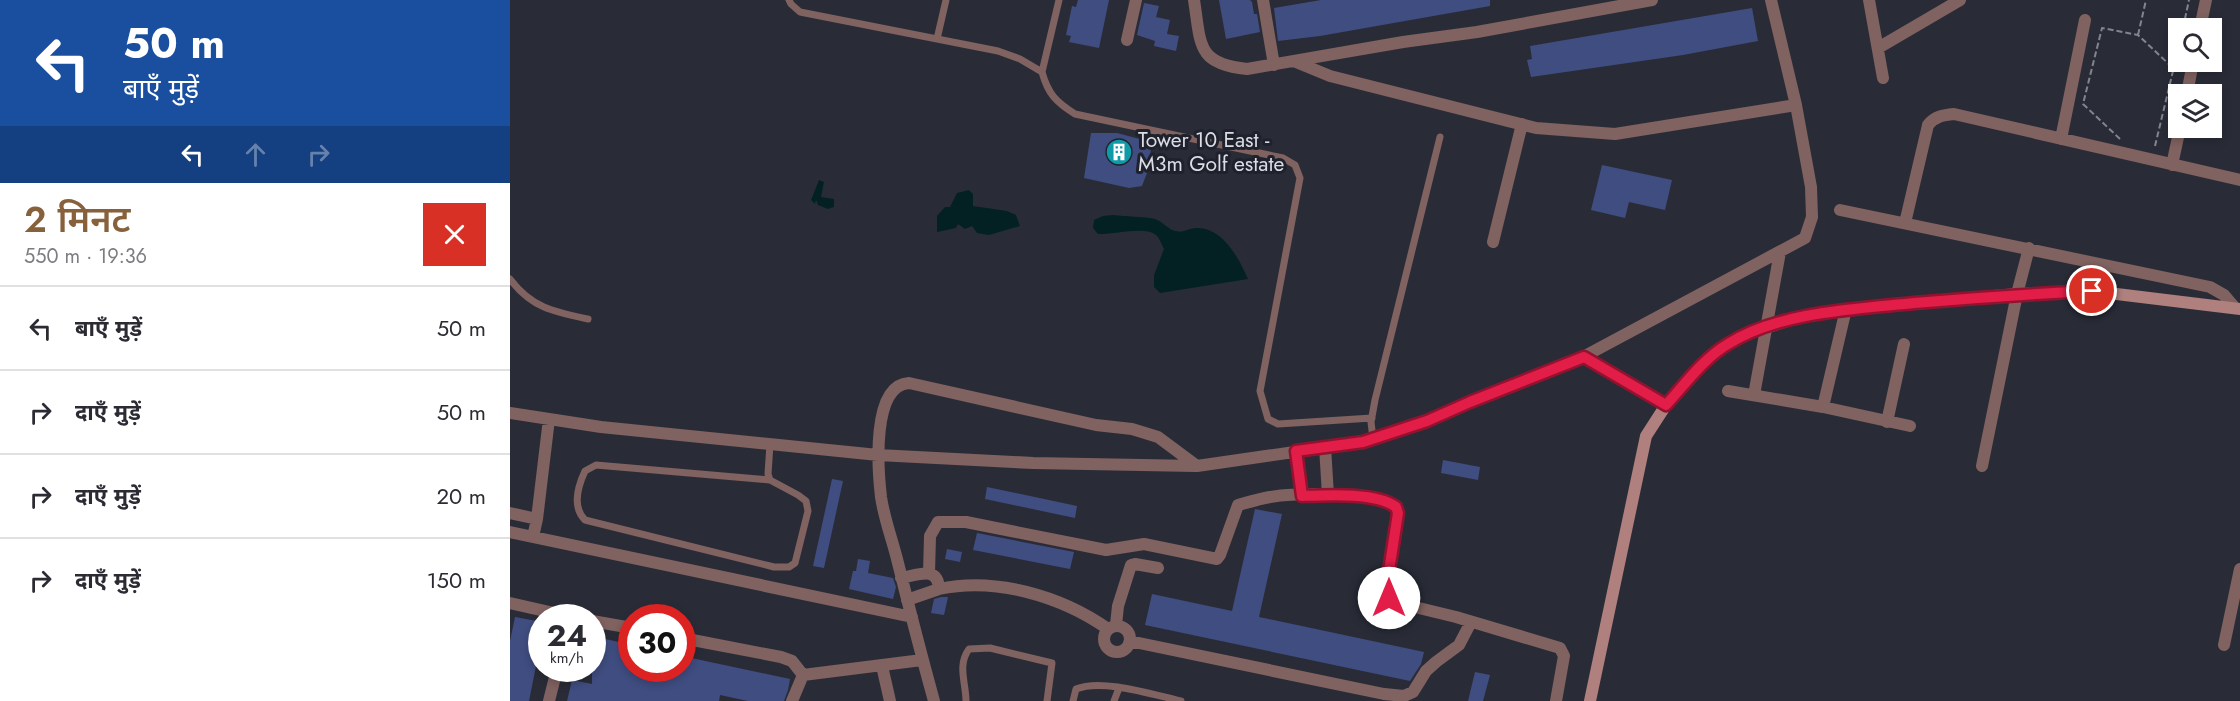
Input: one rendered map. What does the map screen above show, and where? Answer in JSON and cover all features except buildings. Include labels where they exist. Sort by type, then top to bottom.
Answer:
[{"type":"street","points":[[1127,40],[1136,0]]},
{"type":"street","points":[[1194,0],[1200,39],[1205,51],[1215,63],[1247,69],[1403,42],[1477,32],[1652,0]]},
{"type":"street","points":[[1263,0],[1274,64]]},
{"type":"street","points":[[510,413],[601,427],[878,455],[1033,463],[1197,466],[1373,438],[1427,421],[1584,357],[1805,238],[1812,217],[1812,187],[1796,105],[1771,0]]},
{"type":"street","points":[[1869,0],[1883,78]]},
{"type":"street","points":[[1878,48],[1960,0]]},
{"type":"street","points":[[2202,18],[2206,0]]},
{"type":"street","points":[[2061,139],[2085,20]]},
{"type":"street","points":[[1296,62],[1330,76],[1536,128],[1615,134],[1796,105]]},
{"type":"street","points":[[1905,223],[1928,125],[1941,115],[1954,114],[2240,180]]},
{"type":"street","points":[[1493,242],[1522,124]]},
{"type":"street","points":[[2172,165],[2178,138]]},
{"type":"street","points":[[1840,210],[2210,287],[2224,295],[2238,309]]},
{"type":"street","points":[[1982,466],[2017,294],[2029,248]]},
{"type":"street","points":[[1754,395],[1780,252]]},
{"type":"street","points":[[1590,701],[1646,436],[1666,405],[1710,357],[1728,343],[1792,319],[1846,309],[2017,294],[2092,291],[2238,309]]},
{"type":"street","points":[[1823,408],[1846,309]]},
{"type":"street","points":[[1887,422],[1904,344]]},
{"type":"street","points":[[1584,357],[1666,405]]},
{"type":"street","points":[[934,701],[881,498],[878,455],[881,416],[900,383],[909,383],[1096,425],[1132,429],[1158,438],[1197,466]]},
{"type":"street","points":[[1728,392],[1754,395],[1910,426]]},
{"type":"street","points":[[532,537],[537,519],[549,419]]},
{"type":"street","points":[[1325,447],[1328,495]]},
{"type":"street","points":[[1296,451],[1302,496]]},
{"type":"street","points":[[929,573],[930,536],[939,522],[966,522],[1106,550],[1144,544],[1217,559],[1238,505],[1271,497],[1360,496],[1391,503],[1396,507],[1398,513],[1386,590],[1389,598],[1394,602],[1456,617],[1560,648],[1564,656],[1556,701]]},
{"type":"street","points":[[510,513],[537,519]]},
{"type":"street","points":[[510,532],[912,617]]},
{"type":"street","points":[[907,600],[956,585],[987,586],[1050,598],[1112,627],[1128,630],[1129,643],[1120,652],[1108,648],[1104,640],[1112,627],[1131,565],[1158,568]]},
{"type":"street","points":[[2224,645],[2237,595],[2240,569]]},
{"type":"street","points":[[901,578],[934,574],[939,580],[939,589]]},
{"type":"street","points":[[510,603],[528,607]]},
{"type":"street","points":[[1129,643],[1139,642],[1384,694],[1404,696],[1413,692],[1426,671],[1459,645],[1471,622]]},
{"type":"street","points":[[696,641],[781,657],[792,661],[803,675]]},
{"type":"street","points":[[803,675],[922,660]]},
{"type":"street","points":[[882,666],[890,701]]},
{"type":"street","points":[[792,701],[803,675]]},
{"type":"street","points":[[549,701],[554,682]]},
{"type":"lane","points":[[789,0],[800,12],[998,51],[1020,59],[1042,72]]},
{"type":"lane","points":[[938,39],[946,0]]},
{"type":"lane","points":[[1059,0],[1042,72],[1056,101],[1075,114],[1283,158],[1295,165],[1300,178],[1260,391],[1262,405],[1268,419],[1278,424],[1372,418]]},
{"type":"lane","points":[[1373,438],[1372,418],[1440,137]]},
{"type":"lane","points":[[510,279],[534,303],[550,311],[588,319]]},
{"type":"lane","points":[[770,444],[768,474],[770,480],[806,501],[808,511],[795,563],[789,567],[774,567],[585,520],[579,514],[576,504],[585,471],[596,465],[770,480]]},
{"type":"lane","points":[[966,701],[962,670],[964,656],[969,649],[990,648],[1052,663],[1047,701]]},
{"type":"lane","points":[[1073,701],[1076,689],[1086,685],[1119,688],[1181,701]]},
{"type":"lane","points":[[1114,701],[1119,688]]},
{"type":"path","points":[[2138,35],[2146,0]]},
{"type":"path","points":[[2185,18],[2189,0]]},
{"type":"path","points":[[2128,141],[2119,139],[2083,104],[2102,28],[2138,35],[2168,63]]},
{"type":"path","points":[[2154,147],[2157,144],[2173,72]]},
{"type":"shaded area","points":[[819,180],[824,182],[821,197],[834,199],[834,207],[828,209],[818,205],[816,200],[815,204],[811,200]]},
{"type":"shaded area","points":[[969,190],[973,194],[973,206],[1007,211],[1016,215],[1020,226],[989,235],[977,233],[972,226],[965,229],[958,224],[956,228],[937,232],[937,216],[945,207],[950,207],[957,193]]},
{"type":"shaded area","points":[[1113,215],[1155,219],[1175,231],[1198,228],[1216,234],[1235,254],[1248,279],[1160,293],[1154,287],[1154,275],[1164,249],[1159,239],[1145,231],[1098,234],[1093,228],[1094,220]]},
{"type":"place","name":"Tower 10 East - M3m Golf estate","points":[[1119,152]]},
{"type":"route","points":[[1389,598],[1386,590],[1398,513],[1396,507],[1391,503],[1360,496],[1302,496],[1296,451],[1363,442],[1427,421],[1584,357],[1666,405],[1710,357],[1728,343],[1792,319],[1846,309],[2017,294],[2092,291]]}]
